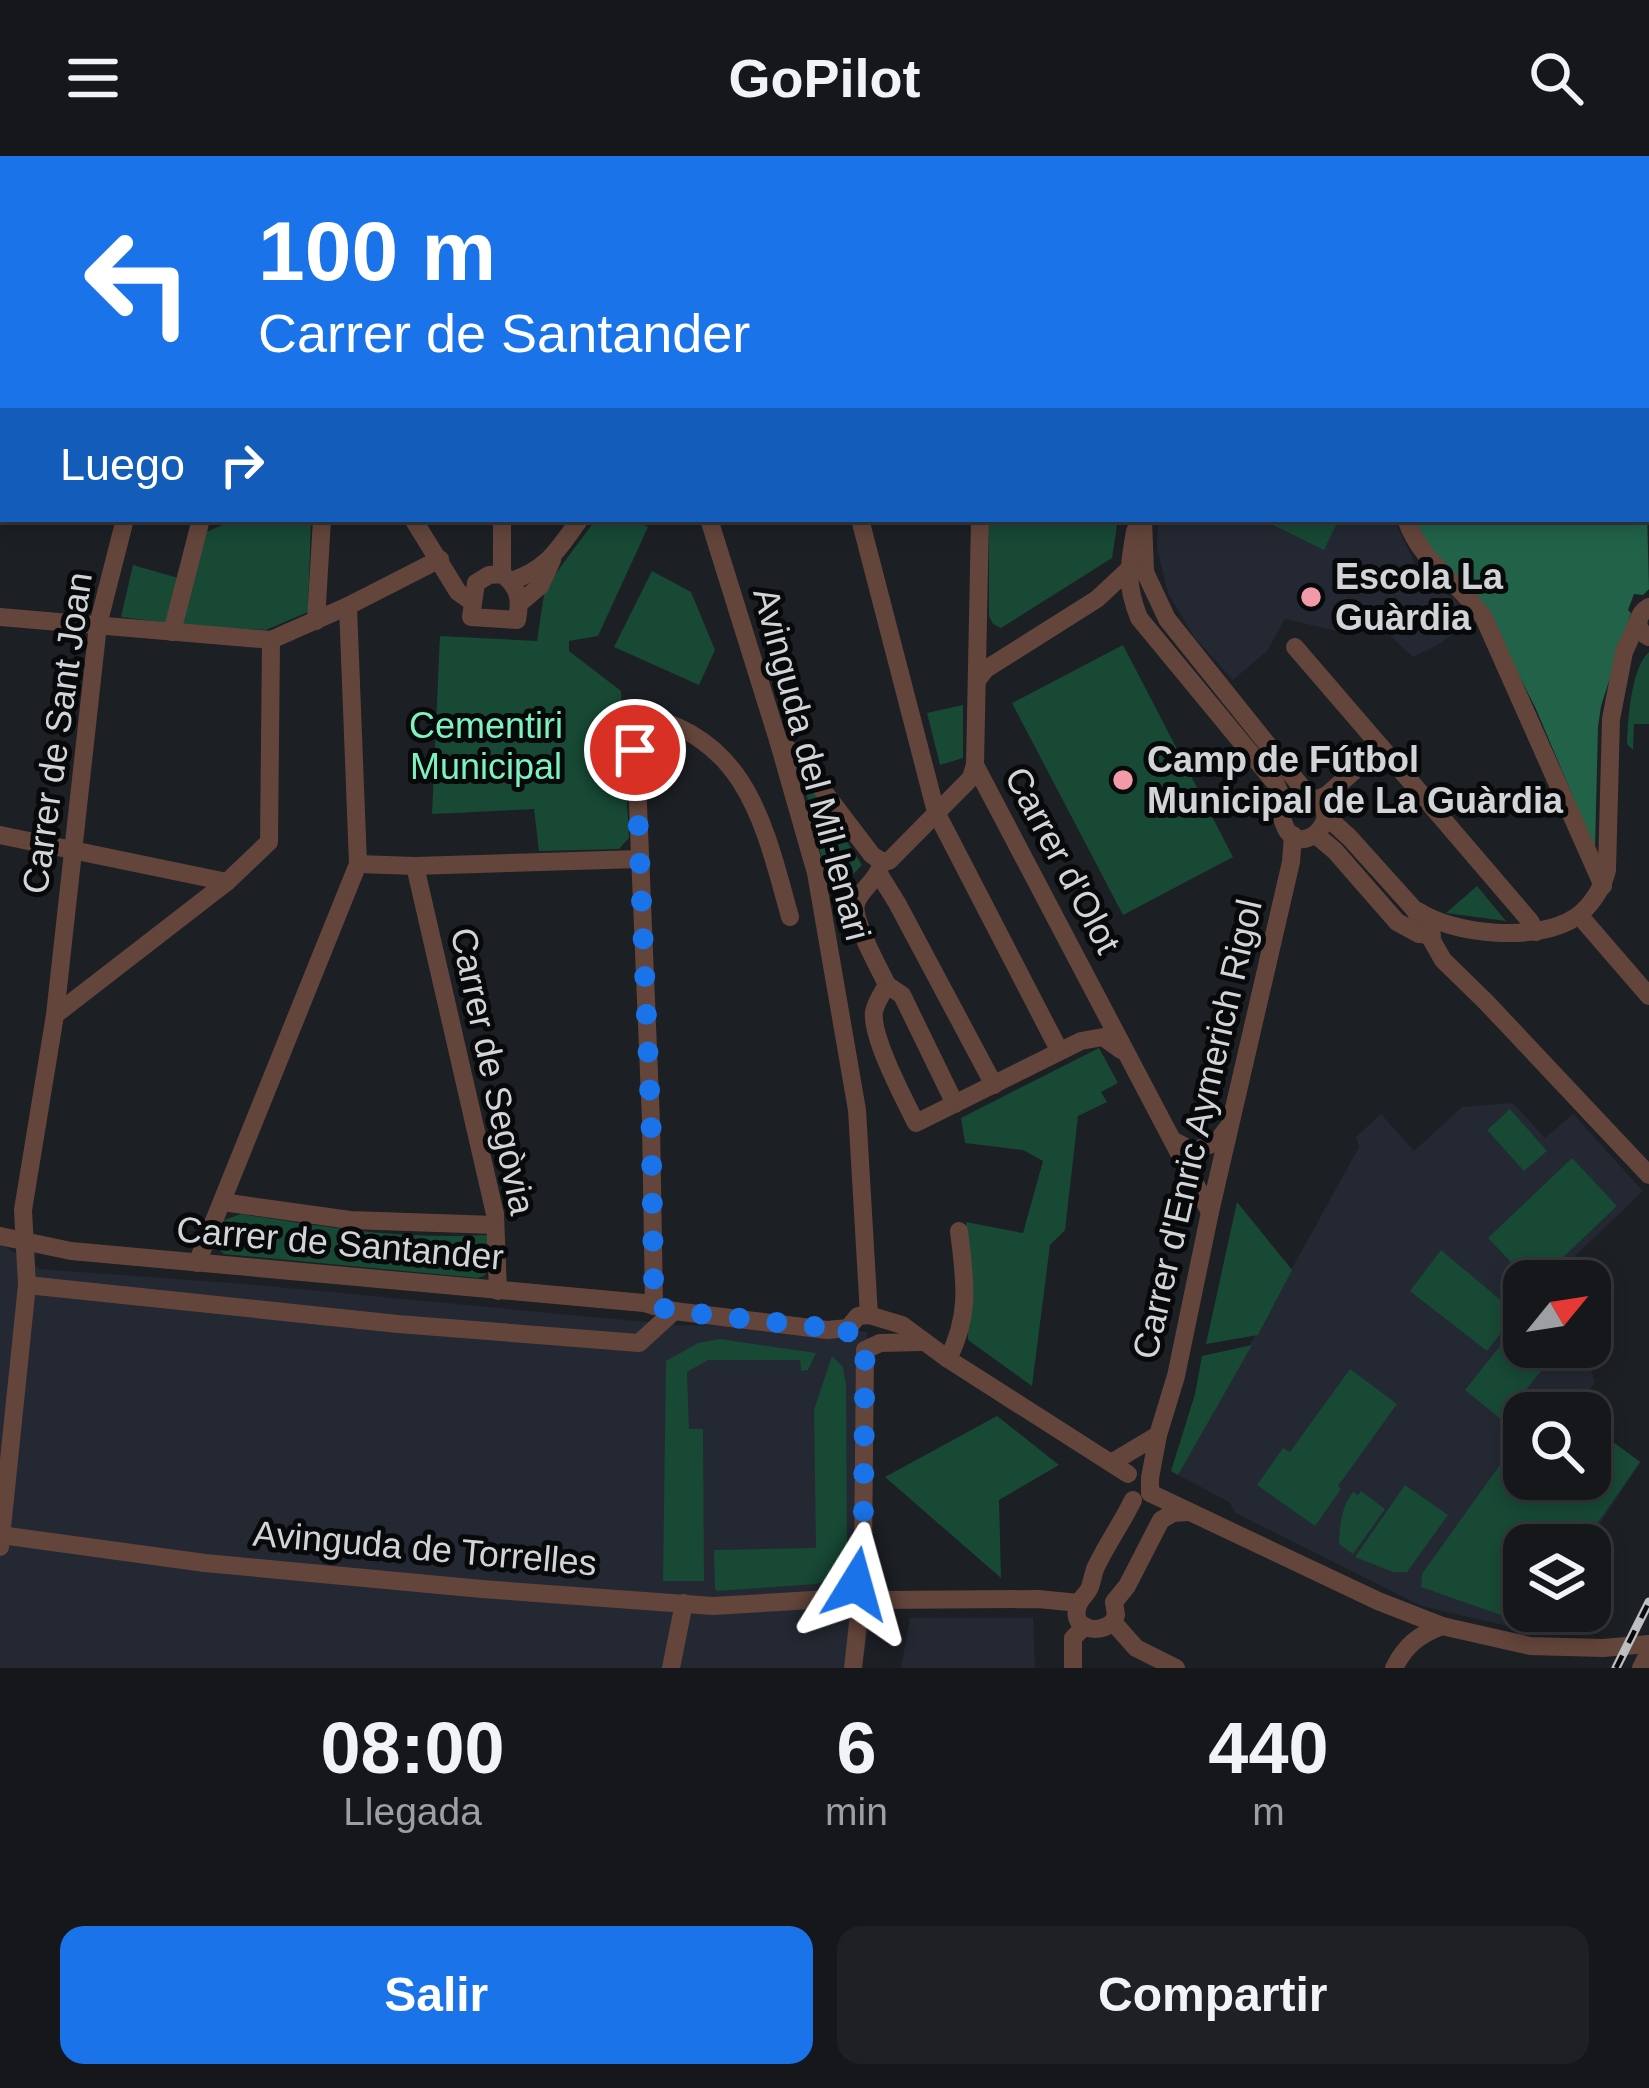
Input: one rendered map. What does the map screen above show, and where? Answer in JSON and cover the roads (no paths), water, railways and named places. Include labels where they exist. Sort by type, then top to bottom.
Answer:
[{"type":"street","name":"Carrer de Sant Joan","points":[[27,1285],[23,1210],[55,1016],[98,625],[124,522]]},
{"type":"street","points":[[172,632],[200,522]]},
{"type":"street","points":[[316,621],[322,522]]},
{"type":"street","points":[[415,522],[458,592],[472,602]]},
{"type":"street","points":[[502,522],[498,577],[520,603]]},
{"type":"street","points":[[440,559],[462,573],[531,575],[578,522]]},
{"type":"street","name":"Avinguda del Mil·lenari","points":[[710,522],[816,873],[857,1110],[872,1316]]},
{"type":"street","points":[[861,522],[936,812],[1058,1051]]},
{"type":"street","name":"Carrer d'Olot","points":[[980,522],[975,765],[1210,1212]]},
{"type":"street","points":[[1139,618],[1134,578],[1141,522]]},
{"type":"street","points":[[1408,522],[1424,555],[1471,599],[1484,618],[1603,887]]},
{"type":"street","points":[[498,577],[474,588],[471,617],[518,620],[520,603],[540,586],[555,552]]},
{"type":"street","points":[[0,617],[271,640],[440,559]]},
{"type":"street","points":[[978,679],[986,669],[1134,578]]},
{"type":"street","points":[[1134,578],[1317,803],[1414,909],[1460,928],[1536,932],[1579,916],[1603,887],[1611,719],[1630,634],[1646,626]]},
{"type":"street","points":[[1097,598],[1139,618],[1264,768],[1276,784],[1284,806],[1284,825],[1293,835],[1304,839],[1316,835],[1326,823],[1317,803]]},
{"type":"street","points":[[197,1263],[358,864],[348,606]]},
{"type":"street","points":[[55,1016],[227,882],[269,842],[271,640]]},
{"type":"street","points":[[1295,647],[1536,932]]},
{"type":"street","points":[[664,1309],[651,1122],[634,711],[666,720],[699,739],[742,780],[775,860],[790,917]]},
{"type":"street","points":[[778,740],[799,759],[880,867],[994,1085]]},
{"type":"street","points":[[1317,803],[1381,747]]},
{"type":"street","points":[[955,1104],[902,995],[887,985],[854,913],[857,899],[880,867],[971,778],[975,765]]},
{"type":"street","points":[[1284,806],[1294,797],[1317,803]]},
{"type":"street","points":[[0,835],[227,882]]},
{"type":"street","name":"Carrer d'Enric Aymerich Rigol","points":[[1084,1598],[1138,1484],[1176,1376],[1291,862],[1293,835]]},
{"type":"street","points":[[1316,835],[1397,922],[1423,934],[1450,934],[1460,928]]},
{"type":"street","points":[[358,864],[640,859]]},
{"type":"street","name":"Carrer de Segòvia","points":[[415,866],[495,1214],[498,1291]]},
{"type":"street","points":[[1414,909],[1423,934],[1443,960],[1649,1175]]},
{"type":"street","points":[[1579,916],[1649,996]]},
{"type":"street","points":[[1443,960],[1460,928]]},
{"type":"street","points":[[887,985],[873,1019],[892,1075],[916,1123],[1082,1041],[1103,1037],[1129,1057]]},
{"type":"street","points":[[1082,1041],[1100,1021],[1094,990]]},
{"type":"street","points":[[1174,1141],[1193,1151],[1217,1142],[1232,1122]]},
{"type":"street","name":"Carrer d'Olot","points":[[1174,1141],[1217,1184]]},
{"type":"street","points":[[1183,1164],[1217,1184]]},
{"type":"street","name":"Carrer de Santander","points":[[222,1202],[350,1220],[495,1225]]},
{"type":"street","points":[[948,1359],[964,1320],[965,1274],[959,1232]]},
{"type":"street","name":"Carrer de Santander","points":[[0,1236],[71,1251],[498,1291],[827,1330],[848,1328]]},
{"type":"street","points":[[0,1546],[27,1285]]},
{"type":"street","name":"Carrer de Santander","points":[[27,1285],[398,1324],[639,1342],[664,1309]]},
{"type":"street","points":[[921,1342],[853,1345],[848,1328],[858,1316],[902,1325],[1138,1484],[1395,1609],[1442,1627],[1530,1646],[1649,1648],[1641,1668]]},
{"type":"street","points":[[861,1583],[872,1346],[882,1326],[872,1316]]},
{"type":"street","points":[[1111,1463],[1158,1435]]},
{"type":"street","points":[[1084,1598],[1078,1616],[1090,1630],[1103,1630],[1161,1520],[1188,1512]]},
{"type":"street","name":"Avinguda de Torrelles","points":[[0,1535],[205,1563],[415,1584],[713,1606],[853,1606]]},
{"type":"street","points":[[853,1606],[870,1612],[877,1600],[870,1586],[851,1587],[854,1668]]},
{"type":"street","points":[[877,1600],[1084,1598],[1103,1592],[1136,1648],[1171,1667]]},
{"type":"street","points":[[671,1668],[684,1603]]},
{"type":"street","points":[[1395,1609],[1404,1648]]},
{"type":"street","points":[[1073,1668],[1073,1638],[1084,1626]]},
{"type":"street","points":[[1394,1668],[1404,1648],[1442,1627]]},
{"type":"railway","points":[[1616,1668],[1649,1602]]},
{"type":"place","name":"Escola La Guàrdia","points":[[1311,597]]},
{"type":"place","name":"Camp de Fútbol Municipal de La Guàrdia","points":[[1123,780]]},
{"type":"park label","name":"Cementiri Municipal","points":[[486,746]]}]
